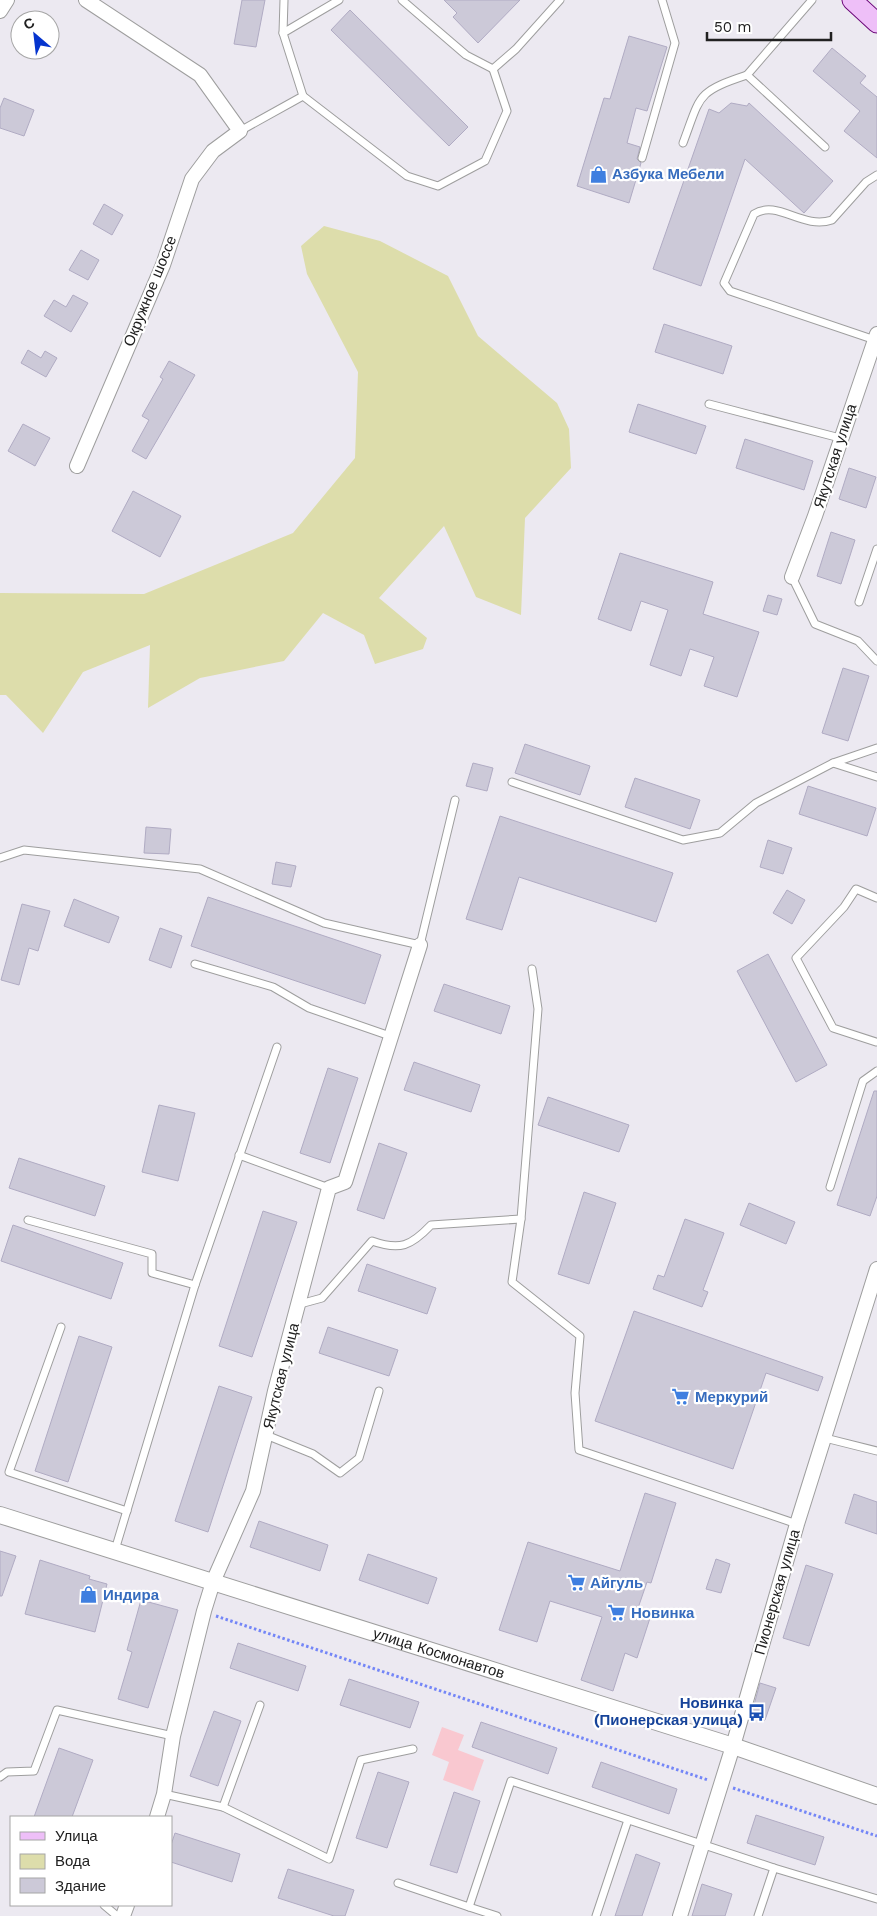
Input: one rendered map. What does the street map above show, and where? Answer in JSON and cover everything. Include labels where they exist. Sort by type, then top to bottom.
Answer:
[{"type":"main road","points":[[852,0],[877,23]]},
{"type":"street","points":[[0,11],[7,0]]},
{"type":"street","points":[[86,0],[200,75],[240,131]]},
{"type":"street","name":"Окружное шоссе","points":[[77,466],[163,264],[192,179],[214,151],[240,131]]},
{"type":"street","name":"Якутская улица","points":[[792,576],[815,516],[876,337]]},
{"type":"street","points":[[328,1188],[345,1182],[420,945]]},
{"type":"street","name":"Якутская улица","points":[[156,1816],[164,1794],[173,1736],[213,1582],[254,1491],[275,1392],[300,1304],[328,1188]]},
{"type":"street","name":"Пионерская улица","points":[[680,1916],[733,1746],[797,1524],[877,1269]]},
{"type":"street","name":"улица Космонавтов","points":[[0,1515],[733,1746],[877,1796]]},
{"type":"lane","points":[[284,0],[283,34],[303,96],[407,176],[438,186],[485,161],[506,111],[493,69],[466,55],[402,0]]},
{"type":"lane","points":[[283,34],[339,0]]},
{"type":"lane","points":[[493,69],[516,49],[560,0]]},
{"type":"lane","points":[[642,158],[675,43],[662,0]]},
{"type":"lane","points":[[683,143],[700,98],[717,85],[747,74],[812,0]]},
{"type":"lane","points":[[747,74],[825,147]]},
{"type":"lane","name":"Окружное шоссе","points":[[240,131],[303,96]]},
{"type":"lane","points":[[876,337],[730,291],[724,283],[754,214],[761,209],[772,209],[812,223],[832,220],[866,182],[877,174]]},
{"type":"lane","points":[[709,404],[840,438]]},
{"type":"lane","points":[[859,602],[877,549]]},
{"type":"lane","points":[[792,576],[815,624],[858,641],[877,661]]},
{"type":"lane","points":[[512,782],[683,840],[720,833],[756,803],[833,763],[877,748]]},
{"type":"lane","points":[[833,763],[877,777]]},
{"type":"lane","points":[[0,858],[24,850],[200,869],[324,923],[420,945],[455,800]]},
{"type":"lane","points":[[877,898],[856,889],[844,907],[796,958],[833,1028],[877,1041]]},
{"type":"lane","points":[[195,964],[273,987],[308,1008],[390,1036]]},
{"type":"lane","points":[[532,969],[538,1009],[521,1219],[512,1282],[580,1336],[575,1392],[579,1450],[797,1524]]},
{"type":"lane","points":[[115,1550],[195,1285],[277,1047]]},
{"type":"lane","points":[[830,1187],[863,1081],[877,1072]]},
{"type":"lane","points":[[240,1155],[328,1188]]},
{"type":"lane","points":[[300,1304],[322,1298],[372,1241],[390,1247],[416,1241],[431,1225],[521,1219]]},
{"type":"lane","points":[[28,1220],[152,1254],[152,1273],[195,1285]]},
{"type":"lane","points":[[61,1327],[9,1472],[127,1511]]},
{"type":"lane","points":[[266,1435],[313,1454],[340,1473],[359,1458],[379,1391]]},
{"type":"lane","points":[[825,1438],[877,1451]]},
{"type":"lane","points":[[223,1807],[260,1705]]},
{"type":"lane","points":[[0,1777],[7,1772],[34,1771],[57,1710],[173,1736]]},
{"type":"lane","points":[[164,1794],[223,1807],[329,1859],[361,1760],[413,1749]]},
{"type":"lane","points":[[469,1906],[511,1781],[774,1868],[877,1899]]},
{"type":"lane","points":[[596,1916],[628,1820]]},
{"type":"lane","points":[[758,1916],[774,1868]]},
{"type":"lane","points":[[398,1883],[497,1916]]},
{"type":"lane","points":[[105,1906],[117,1916]]},
{"type":"path","points":[[204,1612],[877,1836]]},
{"type":"shaded area","points":[[442,1727],[464,1735],[458,1750],[484,1760],[473,1791],[443,1780],[449,1762],[432,1755]]},
{"type":"water","points":[[324,226],[380,241],[448,276],[478,336],[557,403],[569,429],[571,468],[525,518],[521,615],[476,597],[444,526],[379,598],[427,638],[423,649],[375,664],[364,635],[323,613],[284,661],[200,678],[148,708],[150,645],[83,672],[43,733],[6,695],[0,695],[0,593],[144,594],[293,533],[355,458],[358,372],[307,274],[301,246]]},
{"type":"building","points":[[242,0],[265,0],[256,47],[234,44]]},
{"type":"building","points":[[444,0],[520,0],[478,43],[453,17],[457,13]]},
{"type":"building","points":[[350,10],[468,127],[449,146],[331,30]]},
{"type":"building","points":[[629,36],[667,47],[647,111],[636,108],[627,143],[640,147],[637,159],[641,163],[629,203],[577,186],[604,98],[610,99]]},
{"type":"building","points":[[832,48],[866,76],[860,83],[877,97],[877,158],[844,131],[860,111],[813,71]]},
{"type":"building","points":[[4,98],[34,110],[24,136],[0,128],[0,108]]},
{"type":"building","points":[[731,103],[747,106],[749,103],[833,181],[804,213],[745,159],[701,286],[653,269],[709,109],[719,113]]},
{"type":"building","points":[[104,204],[123,215],[112,235],[93,224]]},
{"type":"building","points":[[81,250],[99,260],[88,280],[69,270]]},
{"type":"building","points":[[73,295],[88,303],[71,332],[44,316],[54,300],[66,307]]},
{"type":"building","points":[[664,324],[732,346],[723,374],[655,352]]},
{"type":"building","points":[[28,350],[41,358],[45,351],[57,358],[46,377],[21,363]]},
{"type":"building","points":[[169,361],[195,375],[146,459],[132,451],[149,420],[142,416],[163,379],[160,377]]},
{"type":"building","points":[[638,404],[706,426],[696,454],[629,432]]},
{"type":"building","points":[[23,424],[50,438],[35,466],[8,451]]},
{"type":"building","points":[[745,439],[813,461],[804,490],[736,468]]},
{"type":"building","points":[[849,468],[876,477],[866,508],[839,499]]},
{"type":"building","points":[[133,491],[181,516],[160,557],[112,531]]},
{"type":"building","points":[[831,532],[855,540],[841,584],[817,576]]},
{"type":"building","points":[[620,553],[713,582],[703,614],[759,632],[737,697],[704,686],[714,657],[690,649],[681,676],[650,665],[668,610],[641,601],[631,631],[598,619]]},
{"type":"building","points":[[768,595],[782,599],[777,615],[763,611]]},
{"type":"building","points":[[843,668],[869,676],[848,741],[822,733]]},
{"type":"building","points":[[525,744],[590,766],[580,795],[515,773]]},
{"type":"building","points":[[473,763],[493,768],[487,791],[466,786]]},
{"type":"building","points":[[635,778],[700,800],[690,829],[625,807]]},
{"type":"building","points":[[808,786],[876,808],[867,836],[799,814]]},
{"type":"building","points":[[500,816],[673,873],[656,922],[519,877],[502,930],[466,919]]},
{"type":"building","points":[[146,827],[171,829],[169,854],[144,853]]},
{"type":"building","points":[[768,840],[792,848],[783,874],[760,867]]},
{"type":"building","points":[[276,862],[296,866],[291,887],[272,884]]},
{"type":"building","points":[[787,890],[805,900],[792,924],[773,913]]},
{"type":"building","points":[[208,897],[381,955],[365,1004],[191,946]]},
{"type":"building","points":[[74,899],[119,917],[109,943],[64,926]]},
{"type":"building","points":[[22,904],[50,911],[38,951],[29,948],[19,985],[1,980]]},
{"type":"building","points":[[160,928],[182,936],[171,968],[149,960]]},
{"type":"building","points":[[768,954],[827,1065],[796,1082],[737,971]]},
{"type":"building","points":[[444,984],[510,1006],[501,1034],[434,1011]]},
{"type":"building","points":[[414,1062],[480,1085],[471,1112],[404,1090]]},
{"type":"building","points":[[328,1068],[358,1078],[330,1163],[300,1153]]},
{"type":"building","points":[[874,1091],[877,1091],[877,1196],[870,1216],[837,1205]]},
{"type":"building","points":[[548,1097],[629,1125],[619,1152],[538,1125]]},
{"type":"building","points":[[159,1105],[195,1113],[178,1181],[142,1172]]},
{"type":"building","points":[[379,1143],[407,1153],[384,1219],[357,1210]]},
{"type":"building","points":[[19,1158],[105,1186],[95,1216],[9,1188]]},
{"type":"building","points":[[584,1192],[616,1203],[589,1284],[558,1274]]},
{"type":"building","points":[[749,1203],[795,1222],[786,1244],[740,1225]]},
{"type":"building","points":[[263,1211],[297,1222],[252,1357],[219,1346]]},
{"type":"building","points":[[685,1219],[724,1233],[703,1290],[708,1292],[702,1307],[653,1289],[658,1275],[664,1277]]},
{"type":"building","points":[[13,1225],[123,1263],[111,1299],[1,1261]]},
{"type":"building","points":[[367,1264],[436,1288],[427,1314],[358,1291]]},
{"type":"building","name":"Меркурий","points":[[634,1311],[823,1377],[818,1391],[766,1373],[733,1469],[595,1421]]},
{"type":"building","points":[[328,1327],[398,1350],[389,1376],[319,1353]]},
{"type":"building","points":[[79,1336],[112,1347],[68,1482],[35,1471]]},
{"type":"building","points":[[219,1386],[252,1397],[208,1532],[175,1521]]},
{"type":"building","points":[[645,1493],[676,1503],[651,1583],[647,1582],[637,1611],[651,1615],[637,1658],[625,1653],[613,1691],[581,1680],[602,1617],[550,1601],[537,1642],[499,1630],[528,1542],[620,1571]]},
{"type":"building","points":[[854,1494],[877,1502],[877,1534],[845,1523]]},
{"type":"building","points":[[259,1521],[328,1545],[320,1571],[250,1547]]},
{"type":"building","points":[[0,1551],[16,1556],[2,1596],[0,1596]]},
{"type":"building","points":[[368,1554],[437,1578],[428,1604],[359,1580]]},
{"type":"building","points":[[716,1559],[730,1564],[721,1593],[706,1589]]},
{"type":"building","points":[[40,1560],[90,1576],[89,1579],[107,1584],[95,1632],[25,1614]]},
{"type":"building","points":[[806,1565],[833,1574],[809,1646],[783,1638]]},
{"type":"building","points":[[141,1600],[178,1610],[148,1708],[118,1699],[132,1652],[127,1650]]},
{"type":"building","points":[[238,1643],[306,1666],[298,1691],[230,1668]]},
{"type":"building","points":[[349,1679],[419,1702],[410,1728],[340,1705]]},
{"type":"building","points":[[760,1683],[776,1688],[765,1720],[751,1716]]},
{"type":"building","points":[[214,1711],[241,1721],[218,1786],[190,1776]]},
{"type":"building","points":[[481,1722],[557,1748],[548,1774],[472,1747]]},
{"type":"building","points":[[59,1748],[93,1760],[72,1816],[34,1816]]},
{"type":"building","points":[[601,1762],[677,1789],[669,1814],[592,1787]]},
{"type":"building","points":[[378,1772],[409,1782],[387,1848],[356,1838]]},
{"type":"building","points":[[454,1792],[480,1801],[457,1873],[430,1865]]},
{"type":"building","points":[[756,1815],[824,1837],[815,1865],[747,1843]]},
{"type":"building","points":[[175,1833],[240,1854],[232,1882],[172,1862],[172,1842]]},
{"type":"building","points":[[636,1854],[660,1863],[642,1916],[615,1916]]},
{"type":"building","points":[[288,1869],[354,1890],[345,1916],[334,1916],[278,1898]]},
{"type":"building","points":[[702,1884],[732,1894],[725,1916],[692,1916]]},
{"type":"place","name":"Азбука Мебели","points":[[598,174]]},
{"type":"place","name":"Меркурий","points":[[681,1397]]},
{"type":"place","name":"Айгуль","points":[[576,1583]]},
{"type":"place","name":"Индира","points":[[89,1595]]},
{"type":"place","name":"Новинка","points":[[617,1613]]},
{"type":"place","name":"Новинка (Пионерская улица)","points":[[757,1712]]}]
